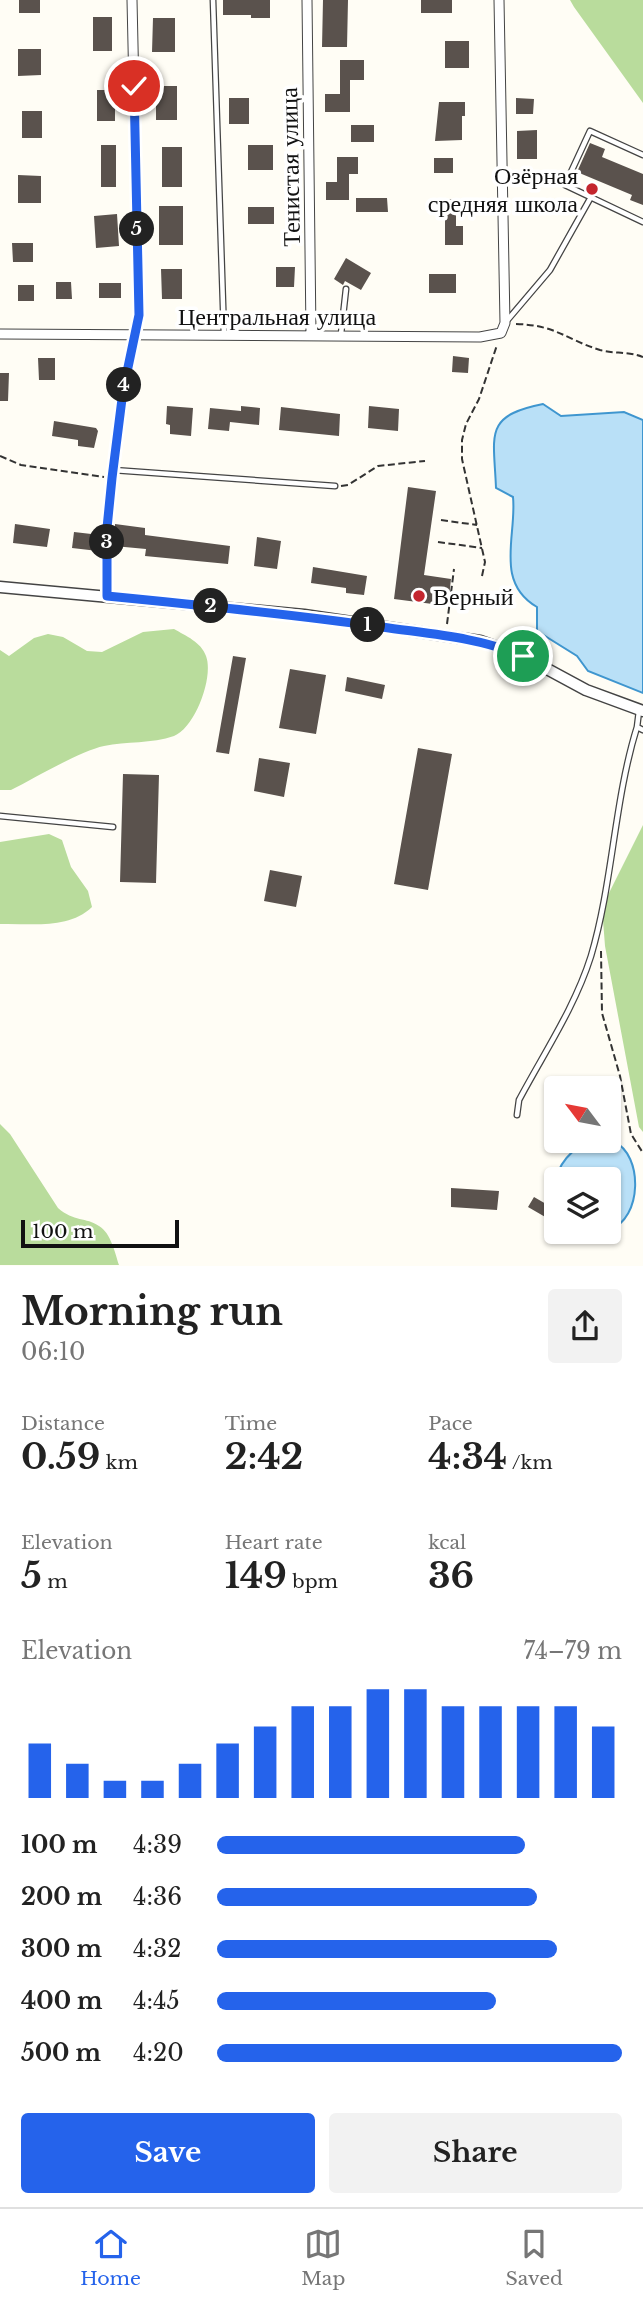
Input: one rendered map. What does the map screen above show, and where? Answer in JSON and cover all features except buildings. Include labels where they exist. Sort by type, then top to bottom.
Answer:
[{"type":"street","points":[[107,596],[107,528],[112,474],[133,336],[139,315],[132,0]]},
{"type":"street","name":"Тенистая улица","points":[[307,0],[311,334]]},
{"type":"street","points":[[499,0],[505,323]]},
{"type":"street","name":"Центральная улица","points":[[0,334],[341,334],[480,337],[501,333],[505,323]]},
{"type":"street","points":[[0,587],[304,615],[480,641],[508,650],[586,690],[641,710]]},
{"type":"lane","points":[[213,0],[224,336]]},
{"type":"lane","points":[[643,155],[590,131],[565,185],[643,222]]},
{"type":"lane","points":[[505,323],[550,270],[591,197]]},
{"type":"lane","points":[[341,334],[346,289]]},
{"type":"lane","points":[[112,474],[335,486]]},
{"type":"lane","points":[[517,1115],[519,1100],[580,985],[597,928],[628,758],[641,710]]},
{"type":"lane","points":[[637,727],[643,730]]},
{"type":"lane","points":[[0,816],[113,827]]},
{"type":"path","points":[[482,576],[485,562],[462,458],[464,432],[479,399],[505,323],[548,327],[603,351],[621,351],[643,357]]},
{"type":"path","points":[[0,456],[21,465],[112,474]]},
{"type":"path","points":[[335,486],[348,485],[377,466],[425,461]]},
{"type":"path","points":[[441,520],[477,525]]},
{"type":"path","points":[[438,542],[482,548]]},
{"type":"path","points":[[445,636],[454,569]]},
{"type":"path","points":[[597,928],[601,952],[602,1013],[620,1076],[631,1134],[643,1153]]},
{"type":"green space","points":[[570,0],[643,0],[643,103],[574,7]]},
{"type":"green space","points":[[174,629],[201,647],[208,665],[201,701],[182,731],[166,739],[112,744],[94,749],[11,790],[0,790],[0,650],[9,656],[34,638],[48,634],[63,637],[87,651],[102,652],[143,632]]},
{"type":"green space","points":[[643,825],[643,1132],[639,1127],[605,946],[602,907]]},
{"type":"green space","points":[[49,834],[62,840],[71,867],[88,891],[92,907],[61,922],[0,924],[0,842]]},
{"type":"green space","points":[[0,1124],[10,1134],[58,1208],[69,1215],[94,1223],[107,1233],[119,1265],[0,1265]]},
{"type":"water","points":[[543,404],[561,416],[624,412],[643,420],[643,693],[588,671],[577,656],[537,631],[537,607],[524,597],[516,585],[510,557],[513,497],[496,488],[494,441],[501,422],[510,415]]},
{"type":"water","points":[[621,1147],[624,1149],[634,1172],[635,1186],[628,1213],[621,1223],[621,1167],[561,1167],[566,1158],[571,1153],[621,1153]]},
{"type":"place","name":"Озёрная средняя школа","points":[[592,189]]},
{"type":"place","name":"Верный","points":[[419,596]]},
{"type":"route","points":[[134,86],[139,315],[123,391],[112,478],[107,528],[107,596],[304,615],[480,641],[523,656]]}]
